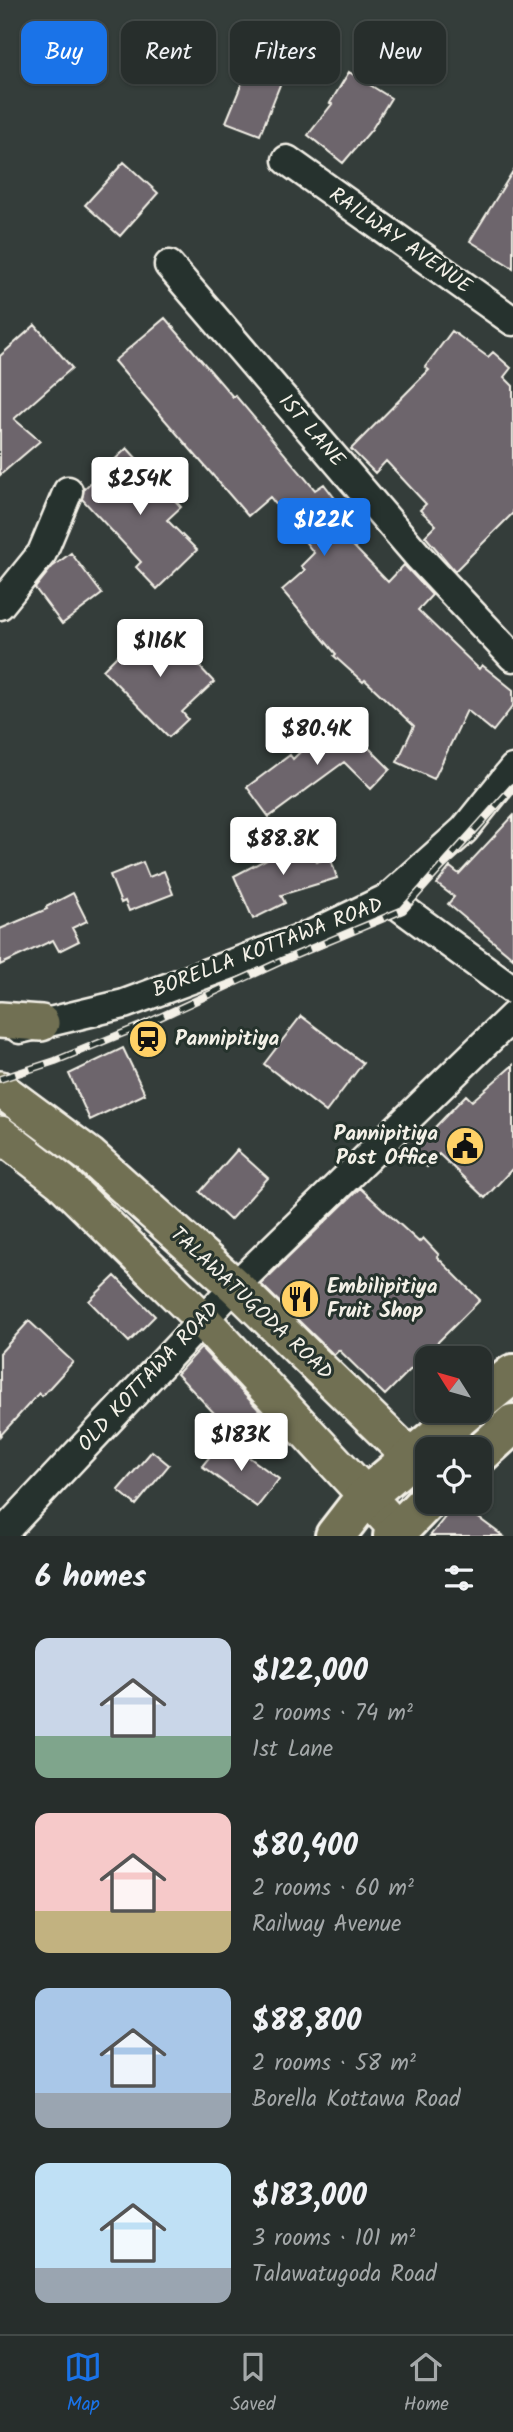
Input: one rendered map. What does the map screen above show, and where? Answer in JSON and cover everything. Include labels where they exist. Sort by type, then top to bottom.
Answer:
[{"type":"highway","points":[[492,1391],[513,1374]]},
{"type":"highway","points":[[443,1437],[455,1423]]},
{"type":"highway","points":[[492,1443],[513,1424]]},
{"type":"highway","points":[[335,1536],[366,1496],[415,1466]]},
{"type":"highway","points":[[396,1533],[415,1513]]},
{"type":"main road","points":[[0,1020],[41,1023]]},
{"type":"main road","name":"TALAWATUGODA ROAD","points":[[0,1089],[89,1155],[235,1286],[415,1460]]},
{"type":"main road","name":"TALAWATUGODA ROAD","points":[[0,1134],[62,1182],[202,1319],[366,1496],[396,1533]]},
{"type":"street","name":"RAILWAY AVENUE","points":[[287,160],[513,321]]},
{"type":"street","name":"1ST LANE","points":[[169,265],[419,557],[513,657]]},
{"type":"street","points":[[0,605],[42,553],[68,491]]},
{"type":"street","points":[[388,898],[464,830],[513,769]]},
{"type":"street","name":"BORELLA KOTTAWA ROAD","points":[[0,1035],[124,1004],[315,933],[388,898],[513,990]]},
{"type":"street","name":"OLD KOTTAWA ROAD","points":[[0,1536],[202,1319],[513,1016]]},
{"type":"building","points":[[349,72],[354,75],[354,84],[368,84],[391,98],[372,129],[343,163],[308,135],[332,104],[330,103]]},
{"type":"building","points":[[242,84],[280,84],[260,135],[226,122]]},
{"type":"building","points":[[124,162],[158,193],[120,236],[85,205]]},
{"type":"building","points":[[513,171],[513,268],[470,241]]},
{"type":"building","points":[[165,318],[233,397],[235,395],[315,490],[324,484],[350,518],[337,529],[388,582],[404,565],[432,595],[418,610],[479,669],[482,665],[513,690],[513,706],[493,731],[467,710],[434,779],[397,762],[414,726],[365,680],[363,682],[334,656],[336,654],[282,590],[305,570],[301,566],[314,553],[270,497],[248,516],[114,361]]},
{"type":"building","points":[[35,325],[72,368],[14,419],[40,441],[0,475],[0,356]]},
{"type":"building","points":[[452,331],[488,357],[493,352],[511,368],[504,377],[513,386],[513,513],[455,571],[425,536],[436,525],[420,510],[426,504],[386,461],[375,473],[351,449],[429,370],[425,367]]},
{"type":"building","points":[[127,448],[181,507],[167,520],[197,550],[157,589],[136,567],[141,562],[82,499],[84,489]]},
{"type":"building","points":[[71,553],[102,594],[62,624],[35,588],[52,567]]},
{"type":"building","points":[[159,623],[214,682],[182,712],[188,719],[169,737],[103,670],[122,651],[126,655]]},
{"type":"building","points":[[337,716],[390,769],[371,789],[344,762],[269,817],[247,787],[290,755],[293,759]]},
{"type":"building","points":[[513,816],[513,958],[448,904],[454,897],[437,884],[450,867],[459,874]]},
{"type":"building","points":[[309,837],[317,862],[330,857],[337,878],[281,895],[285,903],[253,919],[234,876]]},
{"type":"building","points":[[143,862],[149,877],[164,871],[173,894],[129,911],[125,901],[121,903],[110,875]]},
{"type":"building","points":[[73,893],[87,921],[72,928],[79,941],[59,951],[53,940],[0,965],[0,929],[47,909],[46,907]]},
{"type":"building","points":[[301,1016],[363,1063],[326,1112],[264,1064]]},
{"type":"building","points":[[123,1048],[145,1094],[90,1120],[69,1074]]},
{"type":"building","name":"Pannipitiya Post Office","points":[[513,1065],[513,1168],[485,1198],[439,1154],[427,1167],[411,1152],[466,1095],[472,1101]]},
{"type":"building","points":[[237,1150],[268,1178],[230,1220],[200,1192]]},
{"type":"building","points":[[360,1188],[419,1242],[423,1238],[439,1255],[437,1257],[480,1300],[434,1346],[415,1346],[415,1365],[385,1395],[339,1350],[334,1355],[261,1284]]},
{"type":"building","points":[[115,1276],[155,1316],[129,1342],[89,1301]]},
{"type":"building","points":[[29,1321],[73,1362],[42,1396],[39,1393],[0,1436],[0,1353]]},
{"type":"building","points":[[201,1348],[260,1411],[234,1434],[177,1374]]},
{"type":"building","points":[[224,1439],[279,1479],[257,1507],[202,1466]]},
{"type":"building","points":[[152,1451],[169,1465],[136,1505],[118,1490]]},
{"type":"building","points":[[447,1514],[473,1514],[503,1536],[430,1536]]},
{"type":"railway","points":[[0,1079],[55,1061],[143,1025],[284,960],[403,910],[513,787]]},
{"type":"place","name":"Pannipitiya","points":[[148,1039]]},
{"type":"place","name":"Pannipitiya Post Office","points":[[465,1146]]},
{"type":"place","name":"Embilipitiya Fruit Shop","points":[[300,1299]]}]
